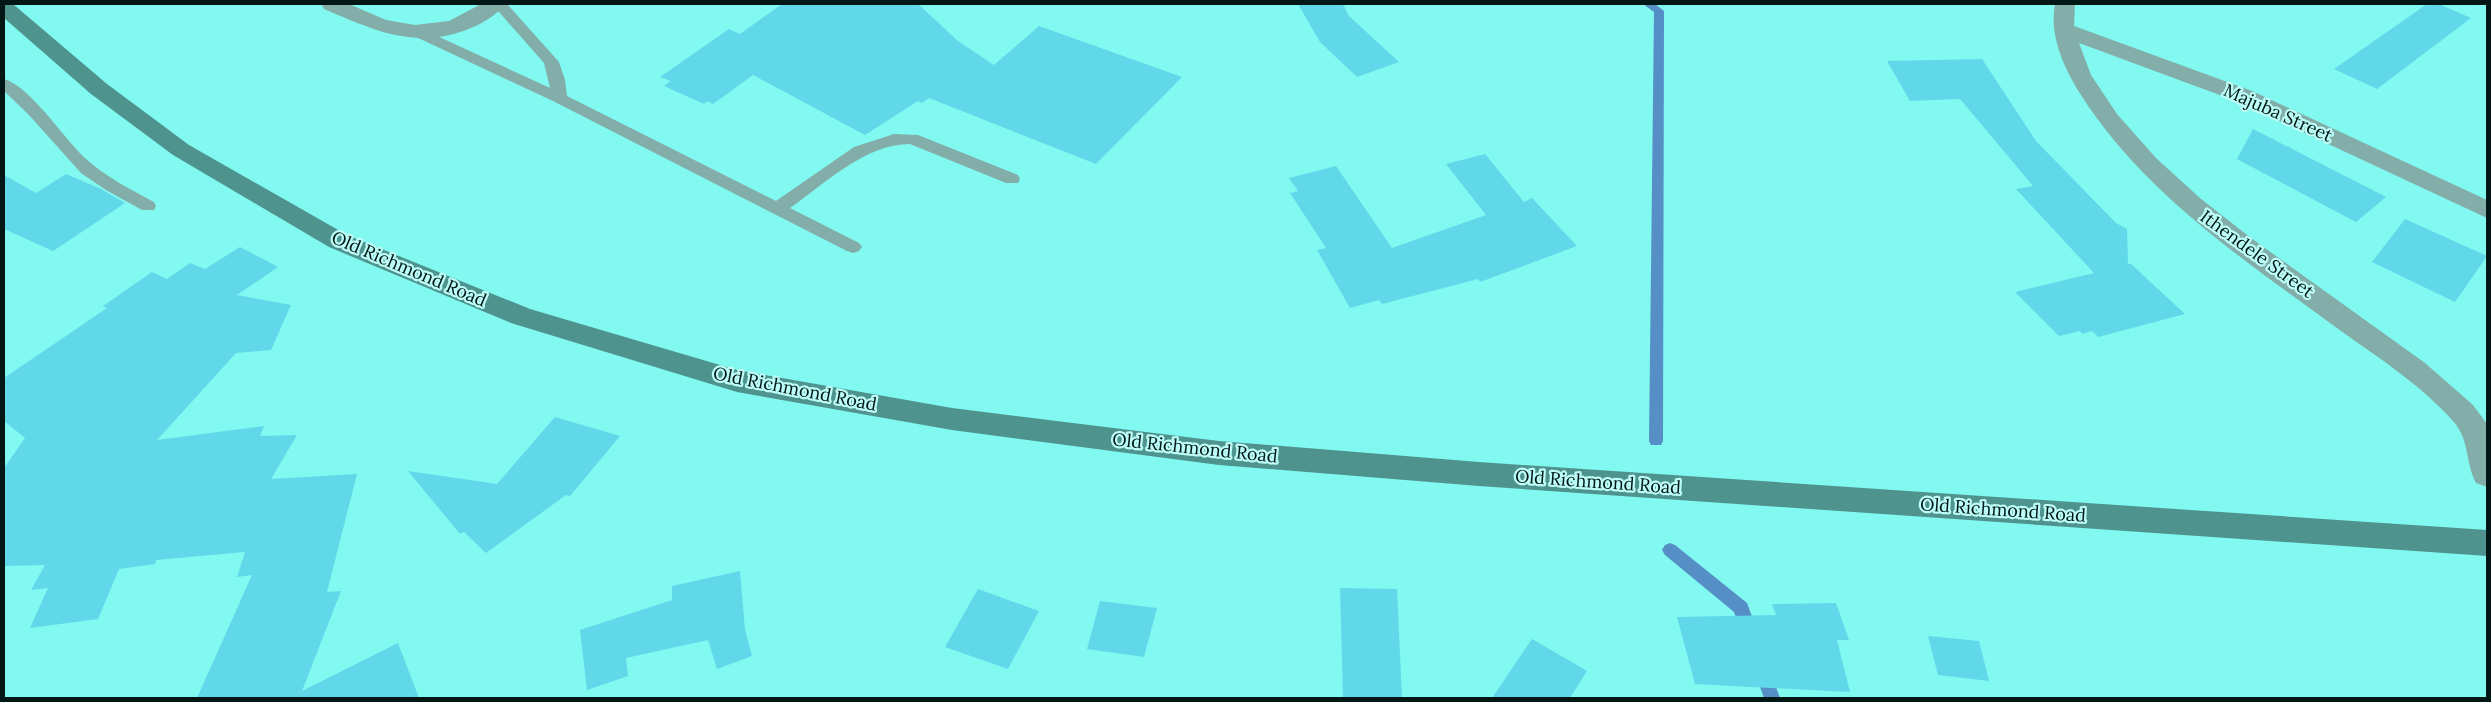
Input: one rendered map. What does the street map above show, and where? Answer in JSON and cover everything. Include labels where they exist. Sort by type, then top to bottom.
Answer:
[{"type":"street","points":[[332,4],[385,27],[419,33],[460,26],[482,15],[494,4]]},
{"type":"street","name":"Ithendele Street","points":[[2065,4],[2064,29],[2075,64],[2090,93],[2117,130],[2192,207],[2428,381],[2475,426],[2487,476]]},
{"type":"street","name":"Old Richmond Road","points":[[4,7],[99,89],[181,150],[338,241],[521,316],[738,381],[952,419],[1219,453],[1489,475],[2487,543]]},
{"type":"street","name":"Majuba Street","points":[[2064,29],[2244,96],[2487,210]]},
{"type":"lane","points":[[499,4],[551,62],[557,80],[559,98]]},
{"type":"lane","points":[[419,33],[559,98],[853,247]]},
{"type":"lane","points":[[4,84],[23,98],[81,164],[112,187],[148,206]]},
{"type":"lane","points":[[777,209],[860,150],[894,139],[912,139],[1012,179]]},
{"type":"building","points":[[782,4],[918,4],[958,41],[994,65],[1039,26],[1182,77],[1096,164],[929,98],[922,103],[918,101],[865,135],[753,75],[713,104],[707,101],[704,104],[664,86],[671,81],[660,77],[729,29],[740,34]]},
{"type":"building","points":[[1298,4],[1343,4],[1349,16],[1399,62],[1357,77],[1320,42]]},
{"type":"building","points":[[2427,4],[2439,4],[2471,18],[2377,89],[2334,69]]},
{"type":"building","points":[[1982,59],[2036,141],[2116,223],[2127,229],[2128,264],[2131,264],[2185,314],[2098,337],[2092,331],[2082,334],[2080,331],[2059,336],[2015,292],[2094,273],[2016,189],[2033,186],[1960,99],[1910,101],[1887,61]]},
{"type":"building","points":[[2253,129],[2386,197],[2356,222],[2237,159]]},
{"type":"building","points":[[1485,154],[1524,202],[1532,198],[1577,246],[1480,282],[1478,279],[1382,304],[1379,300],[1350,308],[1317,250],[1326,248],[1290,193],[1298,191],[1289,178],[1336,166],[1392,248],[1486,215],[1446,164]]},
{"type":"building","points":[[66,174],[101,189],[125,203],[53,251],[4,229],[4,175],[36,193]]},
{"type":"building","points":[[2405,219],[2487,256],[2455,302],[2372,262]]},
{"type":"building","points":[[240,247],[278,267],[237,295],[291,305],[271,350],[236,353],[157,440],[264,426],[260,436],[297,435],[271,479],[357,474],[327,592],[341,591],[302,691],[398,643],[419,698],[197,698],[252,575],[237,577],[245,552],[156,560],[155,564],[119,569],[98,619],[30,628],[48,588],[31,590],[45,565],[4,566],[4,468],[25,438],[4,421],[4,378],[107,308],[103,306],[152,272],[167,279],[190,263],[205,269]]},
{"type":"building","points":[[555,417],[620,436],[570,496],[566,495],[486,553],[464,532],[460,534],[408,471],[497,484]]},
{"type":"building","points":[[740,571],[745,630],[752,656],[717,669],[708,640],[626,658],[628,676],[587,690],[580,630],[672,600],[672,586]]},
{"type":"building","points":[[1340,588],[1397,589],[1402,698],[1343,698]]},
{"type":"building","points":[[978,589],[1039,611],[1008,669],[945,647]]},
{"type":"building","points":[[1100,601],[1157,608],[1144,657],[1087,649]]},
{"type":"building","points":[[1836,603],[1849,640],[1837,640],[1850,692],[1695,684],[1677,617],[1776,615],[1772,604]]},
{"type":"building","points":[[1928,636],[1979,641],[1989,681],[1938,675]]},
{"type":"building","points":[[1532,639],[1587,671],[1570,698],[1492,698]]},
{"type":"waterway","points":[[1648,4],[1659,11],[1656,441]]},
{"type":"waterway","points":[[1670,550],[1741,608],[1750,633]]},
{"type":"waterway","points":[[1762,670],[1772,698]]}]
